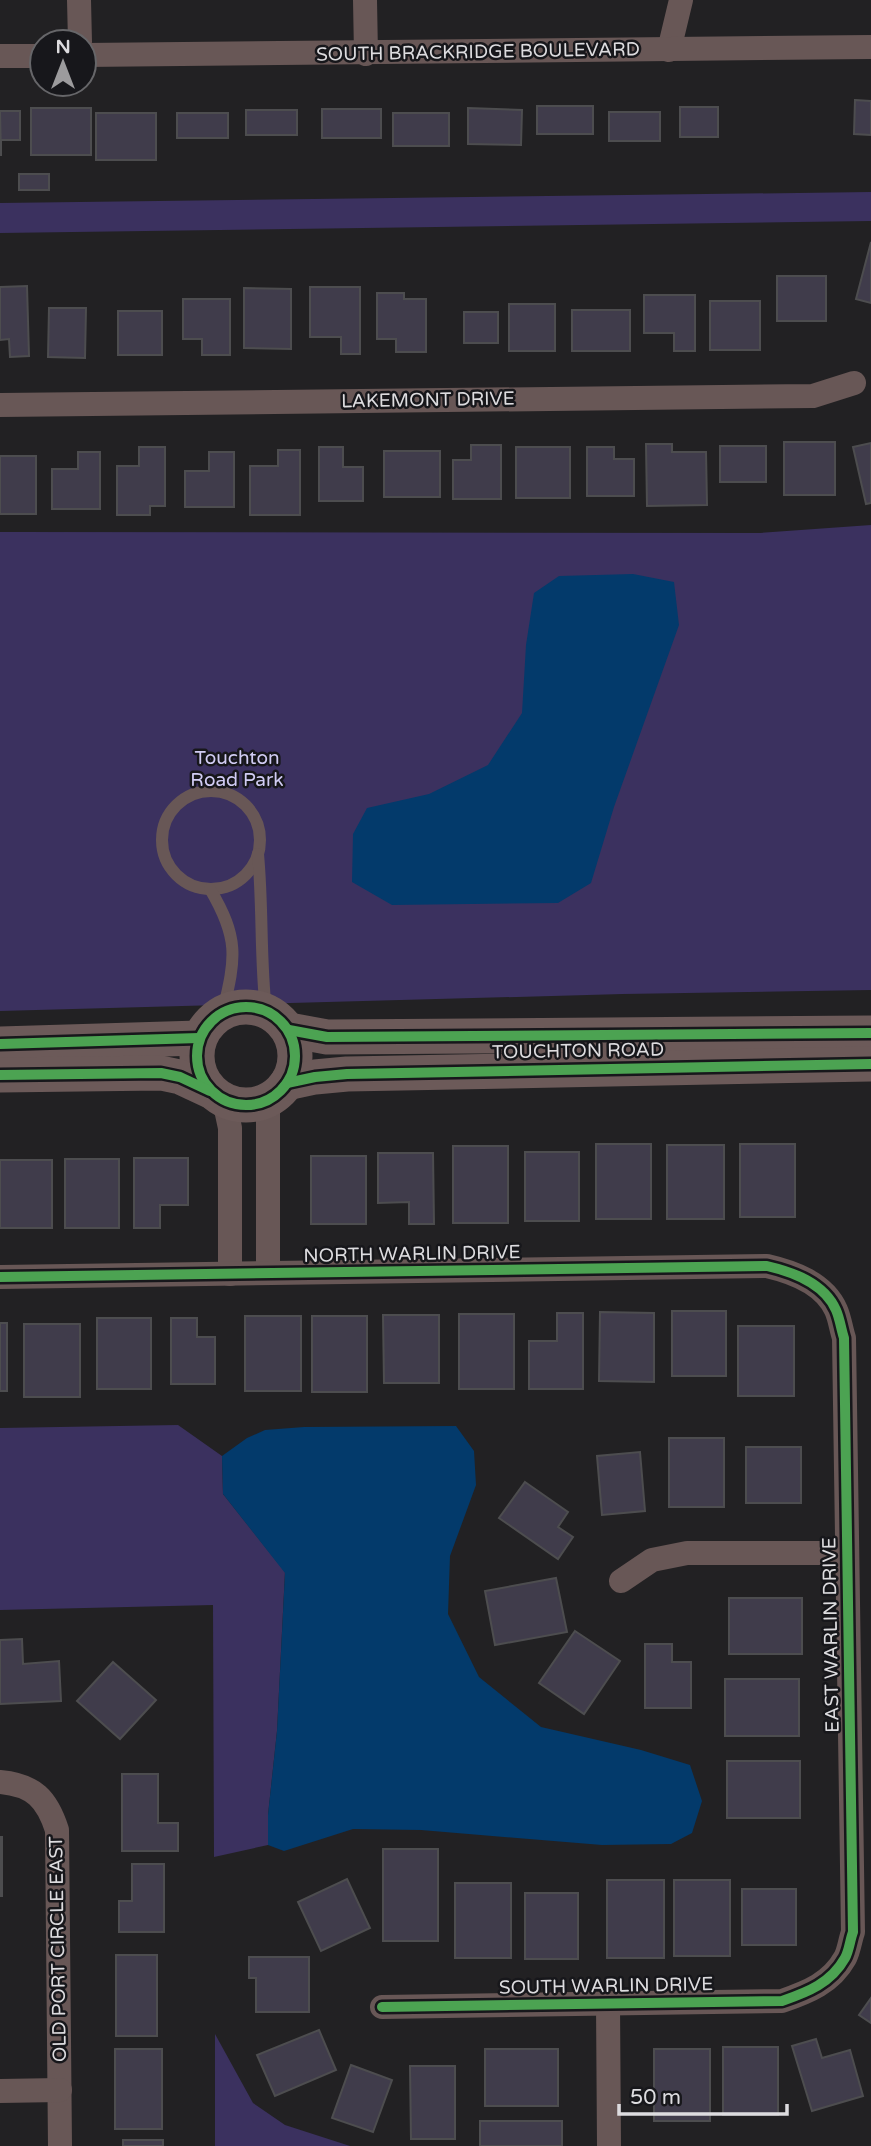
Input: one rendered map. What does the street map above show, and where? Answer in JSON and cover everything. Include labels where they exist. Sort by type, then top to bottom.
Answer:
[{"type":"street","points":[[79,0],[80,28]]},
{"type":"street","points":[[365,0],[366,54]]},
{"type":"street","points":[[669,50],[681,0]]},
{"type":"street","name":"SOUTH BRACKRIDGE BOULEVARD","points":[[98,55],[871,47]]},
{"type":"street","points":[[0,56],[28,56]]},
{"type":"street","name":"LAKEMONT DRIVE","points":[[0,405],[813,396],[854,383]]},
{"type":"street","name":"TOUCHTON ROAD","points":[[223,1011],[241,1006],[260,1008],[277,1021],[327,1037],[871,1033]]},
{"type":"street","points":[[223,1011],[209,1022],[199,1038],[196,1052],[202,1079],[217,1096],[230,1128],[230,1274]]},
{"type":"street","points":[[268,1273],[268,1185],[278,1092],[294,1066],[295,1048],[277,1021]]},
{"type":"street","points":[[0,1044],[199,1038]]},
{"type":"street","name":"TOUCHTON ROAD","points":[[0,1075],[161,1073],[180,1077],[217,1096],[246,1105],[315,1077],[347,1073],[871,1064]]},
{"type":"street","points":[[230,1186],[268,1185]]},
{"type":"street","name":"NORTH WARLIN DRIVE","points":[[0,1278],[767,1266],[793,1271],[819,1288]]},
{"type":"street","name":"EAST WARLIN DRIVE","points":[[819,1288],[835,1308],[844,1338],[853,1932],[845,1957],[827,1981]]},
{"type":"street","points":[[621,1581],[652,1560],[687,1553],[847,1553]]},
{"type":"street","name":"OLD PORT CIRCLE EAST","points":[[2,1782],[23,1786],[38,1795],[50,1809],[57,1830],[60,2146]]},
{"type":"street","name":"SOUTH WARLIN DRIVE","points":[[382,2007],[782,2001],[827,1981]]},
{"type":"street","points":[[608,2003],[608,2146]]},
{"type":"street","points":[[0,2091],[60,2090]]},
{"type":"lane","points":[[258,854],[251,868],[240,879],[226,886],[210,889],[194,886],[180,878],[163,853],[161,837],[165,821],[173,807],[186,797],[202,791],[219,791],[235,796],[248,807],[257,821],[260,838],[258,854],[262,975],[277,1021]]},
{"type":"lane","points":[[210,889],[230,926],[233,941],[232,975],[223,1011]]},
{"type":"green space","points":[[871,192],[871,221],[0,233],[0,203]]},
{"type":"green space","name":"Touchton Road Park","points":[[871,525],[871,990],[0,1011],[0,532],[760,533]]},
{"type":"green space","points":[[178,1425],[222,1456],[223,1494],[285,1572],[268,1845],[214,1857],[213,1605],[0,1610],[0,1428]]},
{"type":"green space","points":[[215,2034],[253,2103],[285,2125],[350,2146],[215,2146]]},
{"type":"water","points":[[633,574],[674,582],[679,625],[614,807],[591,883],[558,903],[392,905],[352,882],[353,834],[367,808],[429,794],[488,765],[522,713],[526,645],[534,593],[559,576]]},
{"type":"water","points":[[456,1426],[474,1451],[476,1485],[450,1556],[448,1614],[479,1677],[541,1727],[641,1750],[690,1765],[702,1801],[692,1833],[671,1844],[602,1845],[421,1830],[353,1829],[284,1851],[268,1845],[285,1573],[223,1494],[222,1456],[247,1438],[265,1430],[304,1427]]},
{"type":"building","points":[[855,100],[871,101],[871,135],[854,134]]},
{"type":"building","points":[[537,106],[593,106],[593,134],[537,134]]},
{"type":"building","points":[[680,107],[718,107],[718,137],[680,137]]},
{"type":"building","points":[[31,108],[91,108],[91,155],[31,155]]},
{"type":"building","points":[[468,108],[522,110],[521,145],[468,144]]},
{"type":"building","points":[[322,109],[381,109],[381,138],[322,138]]},
{"type":"building","points":[[246,110],[297,110],[297,135],[246,135]]},
{"type":"building","points":[[0,111],[20,111],[20,140],[1,140],[1,156]]},
{"type":"building","points":[[609,112],[660,112],[660,141],[609,141]]},
{"type":"building","points":[[96,113],[156,113],[156,160],[96,160]]},
{"type":"building","points":[[177,113],[228,113],[228,138],[177,138]]},
{"type":"building","points":[[393,113],[449,113],[449,146],[393,146]]},
{"type":"building","points":[[19,174],[49,174],[49,190],[19,190]]},
{"type":"building","points":[[871,242],[871,303],[856,299]]},
{"type":"building","points":[[777,276],[826,276],[826,321],[777,321]]},
{"type":"building","points":[[27,286],[29,356],[10,357],[9,339],[0,340],[0,287]]},
{"type":"building","points":[[310,287],[360,287],[360,354],[341,354],[341,337],[310,337]]},
{"type":"building","points":[[244,288],[291,289],[291,349],[244,348]]},
{"type":"building","points":[[377,293],[404,293],[404,299],[426,299],[426,352],[396,352],[396,339],[377,339]]},
{"type":"building","points":[[644,295],[695,295],[695,351],[674,351],[674,333],[644,333]]},
{"type":"building","points":[[183,299],[230,299],[230,355],[202,355],[202,339],[183,339]]},
{"type":"building","points":[[710,301],[760,301],[760,350],[710,350]]},
{"type":"building","points":[[509,304],[555,304],[555,351],[509,351]]},
{"type":"building","points":[[49,308],[86,308],[85,358],[48,357]]},
{"type":"building","points":[[572,310],[630,310],[630,351],[572,351]]},
{"type":"building","points":[[118,311],[162,311],[162,355],[118,355]]},
{"type":"building","points":[[464,312],[498,312],[498,343],[464,343]]},
{"type":"building","points":[[784,442],[835,442],[835,495],[784,495]]},
{"type":"building","points":[[871,443],[871,503],[866,504],[853,447]]},
{"type":"building","points":[[646,444],[672,444],[672,452],[706,452],[707,505],[647,506]]},
{"type":"building","points":[[471,445],[501,445],[501,499],[453,499],[453,460],[471,460]]},
{"type":"building","points":[[720,446],[766,446],[766,482],[720,482]]},
{"type":"building","points":[[139,447],[165,447],[165,506],[150,506],[150,515],[117,515],[117,466],[139,466]]},
{"type":"building","points":[[319,447],[343,447],[343,467],[363,467],[363,501],[319,501]]},
{"type":"building","points":[[516,447],[570,447],[570,498],[516,498]]},
{"type":"building","points":[[587,447],[614,447],[614,459],[634,459],[634,496],[587,496]]},
{"type":"building","points":[[278,450],[300,450],[300,515],[250,515],[250,466],[278,466]]},
{"type":"building","points":[[384,451],[440,451],[440,497],[384,497]]},
{"type":"building","points":[[78,452],[100,452],[100,509],[52,509],[52,469],[78,469]]},
{"type":"building","points":[[209,452],[234,452],[234,507],[185,507],[185,471],[209,471]]},
{"type":"building","points":[[0,456],[36,456],[36,514],[0,514]]},
{"type":"building","points":[[596,1144],[651,1144],[651,1219],[596,1219]]},
{"type":"building","points":[[740,1144],[795,1144],[795,1217],[740,1217]]},
{"type":"building","points":[[667,1145],[724,1145],[724,1219],[667,1219]]},
{"type":"building","points":[[453,1146],[508,1146],[508,1223],[453,1223]]},
{"type":"building","points":[[525,1152],[579,1152],[579,1221],[525,1221]]},
{"type":"building","points":[[378,1153],[433,1153],[434,1224],[409,1224],[409,1202],[378,1203]]},
{"type":"building","points":[[311,1156],[366,1156],[366,1224],[311,1224]]},
{"type":"building","points":[[134,1158],[188,1158],[188,1205],[160,1205],[160,1228],[134,1228]]},
{"type":"building","points":[[65,1159],[119,1159],[119,1228],[65,1228]]},
{"type":"building","points":[[0,1160],[52,1160],[52,1228],[0,1228]]},
{"type":"building","points":[[672,1311],[726,1311],[726,1376],[672,1376]]},
{"type":"building","points":[[600,1312],[654,1313],[654,1382],[599,1381]]},
{"type":"building","points":[[557,1313],[583,1313],[583,1389],[529,1389],[529,1341],[557,1341]]},
{"type":"building","points":[[459,1314],[514,1314],[514,1389],[459,1389]]},
{"type":"building","points":[[383,1315],[439,1315],[439,1383],[384,1383]]},
{"type":"building","points":[[245,1316],[301,1316],[301,1391],[245,1391]]},
{"type":"building","points":[[312,1316],[367,1316],[367,1392],[312,1392]]},
{"type":"building","points":[[97,1318],[151,1318],[151,1389],[97,1389]]},
{"type":"building","points":[[171,1318],[197,1318],[197,1337],[215,1337],[215,1384],[171,1384]]},
{"type":"building","points":[[0,1323],[7,1323],[7,1391],[0,1391]]},
{"type":"building","points":[[24,1324],[80,1324],[80,1397],[24,1397]]},
{"type":"building","points":[[738,1326],[794,1326],[794,1396],[738,1396]]},
{"type":"building","points":[[669,1438],[724,1438],[724,1507],[669,1507]]},
{"type":"building","points":[[746,1447],[801,1447],[801,1503],[746,1503]]},
{"type":"building","points":[[640,1452],[645,1511],[602,1515],[597,1456]]},
{"type":"building","points":[[525,1482],[568,1512],[558,1527],[573,1537],[558,1559],[499,1518]]},
{"type":"building","points":[[556,1578],[567,1632],[495,1645],[485,1591]]},
{"type":"building","points":[[729,1598],[802,1598],[802,1654],[729,1654]]},
{"type":"building","points":[[575,1631],[620,1661],[584,1714],[539,1683]]},
{"type":"building","points":[[22,1639],[23,1664],[59,1661],[61,1701],[0,1704],[0,1640]]},
{"type":"building","points":[[645,1644],[672,1644],[672,1662],[691,1662],[691,1708],[645,1708]]},
{"type":"building","points":[[113,1662],[156,1700],[120,1739],[77,1701]]},
{"type":"building","points":[[725,1679],[799,1679],[799,1736],[725,1736]]},
{"type":"building","points":[[727,1761],[800,1761],[800,1818],[727,1818]]},
{"type":"building","points":[[122,1774],[158,1774],[158,1823],[178,1823],[178,1851],[122,1851]]},
{"type":"building","points":[[2,1837],[2,1896],[0,1896]]},
{"type":"building","points":[[383,1849],[438,1849],[438,1941],[383,1941]]},
{"type":"building","points":[[132,1864],[164,1864],[164,1932],[119,1932],[119,1901],[132,1901]]},
{"type":"building","points":[[347,1879],[370,1928],[321,1951],[298,1902]]},
{"type":"building","points":[[607,1880],[664,1880],[664,1958],[607,1958]]},
{"type":"building","points":[[674,1880],[730,1880],[730,1956],[674,1956]]},
{"type":"building","points":[[455,1883],[511,1883],[511,1958],[455,1958]]},
{"type":"building","points":[[742,1889],[796,1889],[796,1945],[742,1945]]},
{"type":"building","points":[[525,1893],[578,1893],[578,1959],[525,1959]]},
{"type":"building","points":[[116,1955],[157,1955],[157,2036],[116,2036]]},
{"type":"building","points":[[249,1957],[309,1957],[309,2012],[256,2012],[256,1978],[249,1978]]},
{"type":"building","points":[[871,1998],[871,2023],[859,2015]]},
{"type":"building","points":[[319,2030],[336,2070],[275,2096],[257,2055]]},
{"type":"building","points":[[816,2039],[822,2058],[850,2050],[863,2096],[812,2111],[792,2046]]},
{"type":"building","points":[[723,2047],[778,2047],[778,2115],[723,2115]]},
{"type":"building","points":[[115,2049],[162,2049],[162,2129],[115,2129]]},
{"type":"building","points":[[485,2049],[558,2049],[558,2106],[485,2106]]},
{"type":"building","points":[[654,2049],[710,2049],[710,2121],[654,2121]]},
{"type":"building","points":[[351,2065],[392,2080],[373,2132],[332,2118]]},
{"type":"building","points":[[410,2066],[455,2066],[455,2139],[411,2139]]},
{"type":"building","points":[[480,2121],[562,2121],[562,2146],[480,2146]]},
{"type":"building","points":[[123,2140],[163,2140],[163,2146],[123,2146]]},
{"type":"cycle path","points":[[246,1007],[265,1010],[281,1021],[292,1037],[295,1056],[292,1075],[281,1091],[265,1102],[246,1105],[227,1102],[211,1091],[200,1075],[197,1056],[200,1037],[211,1021],[227,1010],[246,1007]]},
{"type":"cycle path","points":[[289,1030],[327,1037],[871,1033]]},
{"type":"cycle path","points":[[0,1044],[199,1038]]},
{"type":"cycle path","points":[[287,1083],[347,1074],[871,1064]]},
{"type":"cycle path","points":[[0,1075],[161,1073],[180,1077],[210,1091]]},
{"type":"cycle path","points":[[0,1277],[767,1266],[807,1280],[824,1293],[836,1310],[844,1338],[853,1932],[845,1958],[826,1980],[810,1990],[782,2001],[382,2007]]}]
